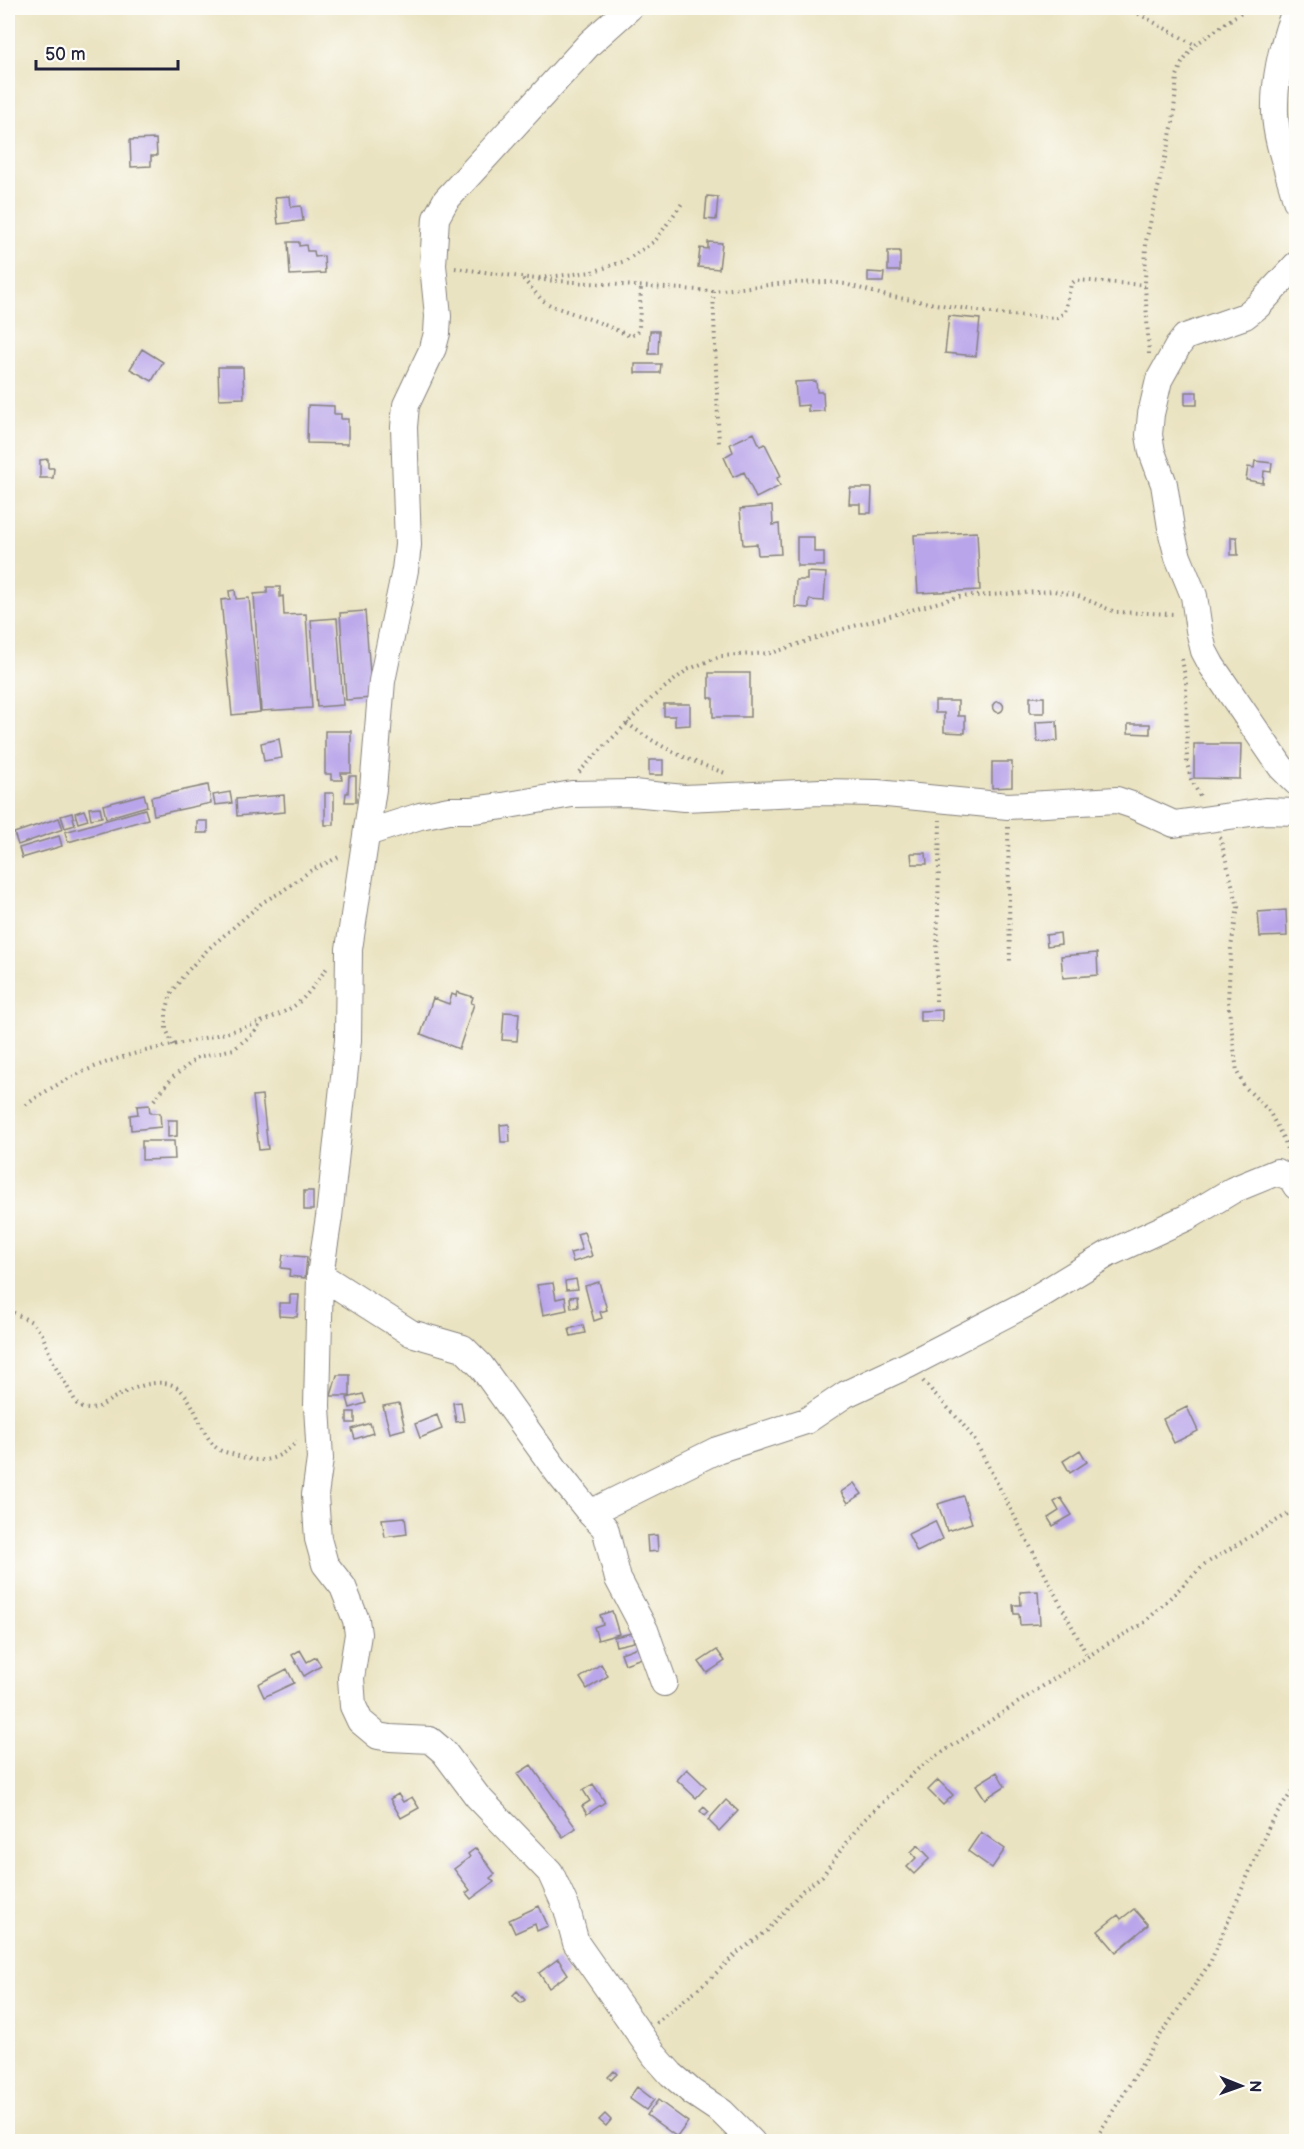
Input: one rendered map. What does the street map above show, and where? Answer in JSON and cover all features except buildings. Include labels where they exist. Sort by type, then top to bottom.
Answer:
[{"type":"street","points":[[629,8],[590,43],[446,200],[436,218],[434,265],[437,333],[433,348],[406,405],[404,427],[408,545],[382,681],[366,841],[351,937],[348,1040],[332,1196],[320,1275],[317,1406],[320,1459],[315,1516],[325,1564],[343,1587],[356,1620],[358,1634],[351,1678],[353,1706],[360,1721],[378,1736],[426,1739],[434,1742],[444,1752],[477,1796],[544,1864],[556,1882],[576,1943],[670,2074],[692,2092],[723,2112],[752,2142]]},
{"type":"street","points":[[1296,8],[1287,30],[1276,82],[1275,115],[1296,200]]},
{"type":"street","points":[[1296,265],[1258,306],[1245,316],[1185,337],[1159,380],[1149,435],[1152,452],[1164,484],[1178,557],[1194,596],[1204,651],[1281,767],[1296,782]]},
{"type":"street","points":[[366,841],[420,816],[449,810],[503,806],[572,794],[633,793],[684,798],[821,792],[877,793],[1008,806],[1117,801],[1132,805],[1174,824],[1265,811],[1296,812]]},
{"type":"street","points":[[590,1513],[717,1450],[806,1421],[846,1394],[1026,1304],[1107,1254],[1188,1218],[1233,1190],[1291,1172]]},
{"type":"street","points":[[320,1275],[411,1333],[457,1346],[468,1352],[481,1366],[590,1513],[605,1528],[618,1579],[645,1630],[664,1683]]},
{"type":"path","points":[[1128,8],[1195,45]]},
{"type":"path","points":[[1159,380],[1148,346],[1145,285],[1146,241],[1172,130],[1178,76],[1182,63],[1195,45],[1247,8]]},
{"type":"path","points":[[533,279],[592,272],[625,261],[655,241],[683,202]]},
{"type":"path","points":[[434,265],[522,278],[713,291],[787,283],[828,282],[845,284],[887,296],[997,314],[1057,318],[1065,312],[1071,284],[1076,280],[1145,285]]},
{"type":"path","points":[[522,278],[542,300],[552,306],[630,336],[637,333],[639,328],[641,286]]},
{"type":"path","points":[[713,291],[719,445]]},
{"type":"path","points":[[576,774],[654,696],[687,670],[721,656],[772,653],[840,630],[957,597],[1054,591],[1076,595],[1115,612],[1176,614]]},
{"type":"path","points":[[1176,603],[1178,625]]},
{"type":"path","points":[[1181,648],[1186,682],[1189,771],[1191,779],[1214,818],[1238,907],[1231,947],[1228,1001],[1237,1072],[1244,1086],[1269,1111],[1285,1142],[1291,1172]]},
{"type":"path","points":[[627,723],[645,737],[682,757],[727,774]]},
{"type":"path","points":[[936,1001],[940,798]]},
{"type":"path","points":[[1008,806],[1010,965]]},
{"type":"path","points":[[173,1045],[166,1029],[166,1012],[171,994],[183,976],[207,950],[263,902],[310,871],[366,841]]},
{"type":"path","points":[[26,1106],[49,1088],[88,1071],[135,1054],[223,1033],[294,1006],[307,994],[351,937]]},
{"type":"path","points":[[154,1100],[173,1077],[198,1058],[234,1048],[255,1032],[262,1020]]},
{"type":"path","points":[[8,1310],[32,1322],[42,1334],[52,1360],[77,1404],[82,1408],[100,1408],[116,1397],[151,1383],[164,1383],[179,1389],[188,1399],[218,1449],[254,1461],[268,1460],[288,1450],[299,1439]]},
{"type":"path","points":[[908,1365],[974,1439],[1088,1657]]},
{"type":"path","points":[[641,2036],[767,1930],[803,1890],[822,1876],[861,1823],[921,1767],[1088,1657],[1143,1624],[1205,1564],[1296,1509]]},
{"type":"path","points":[[1094,2142],[1157,2040],[1210,1963],[1270,1824],[1296,1786]]}]
